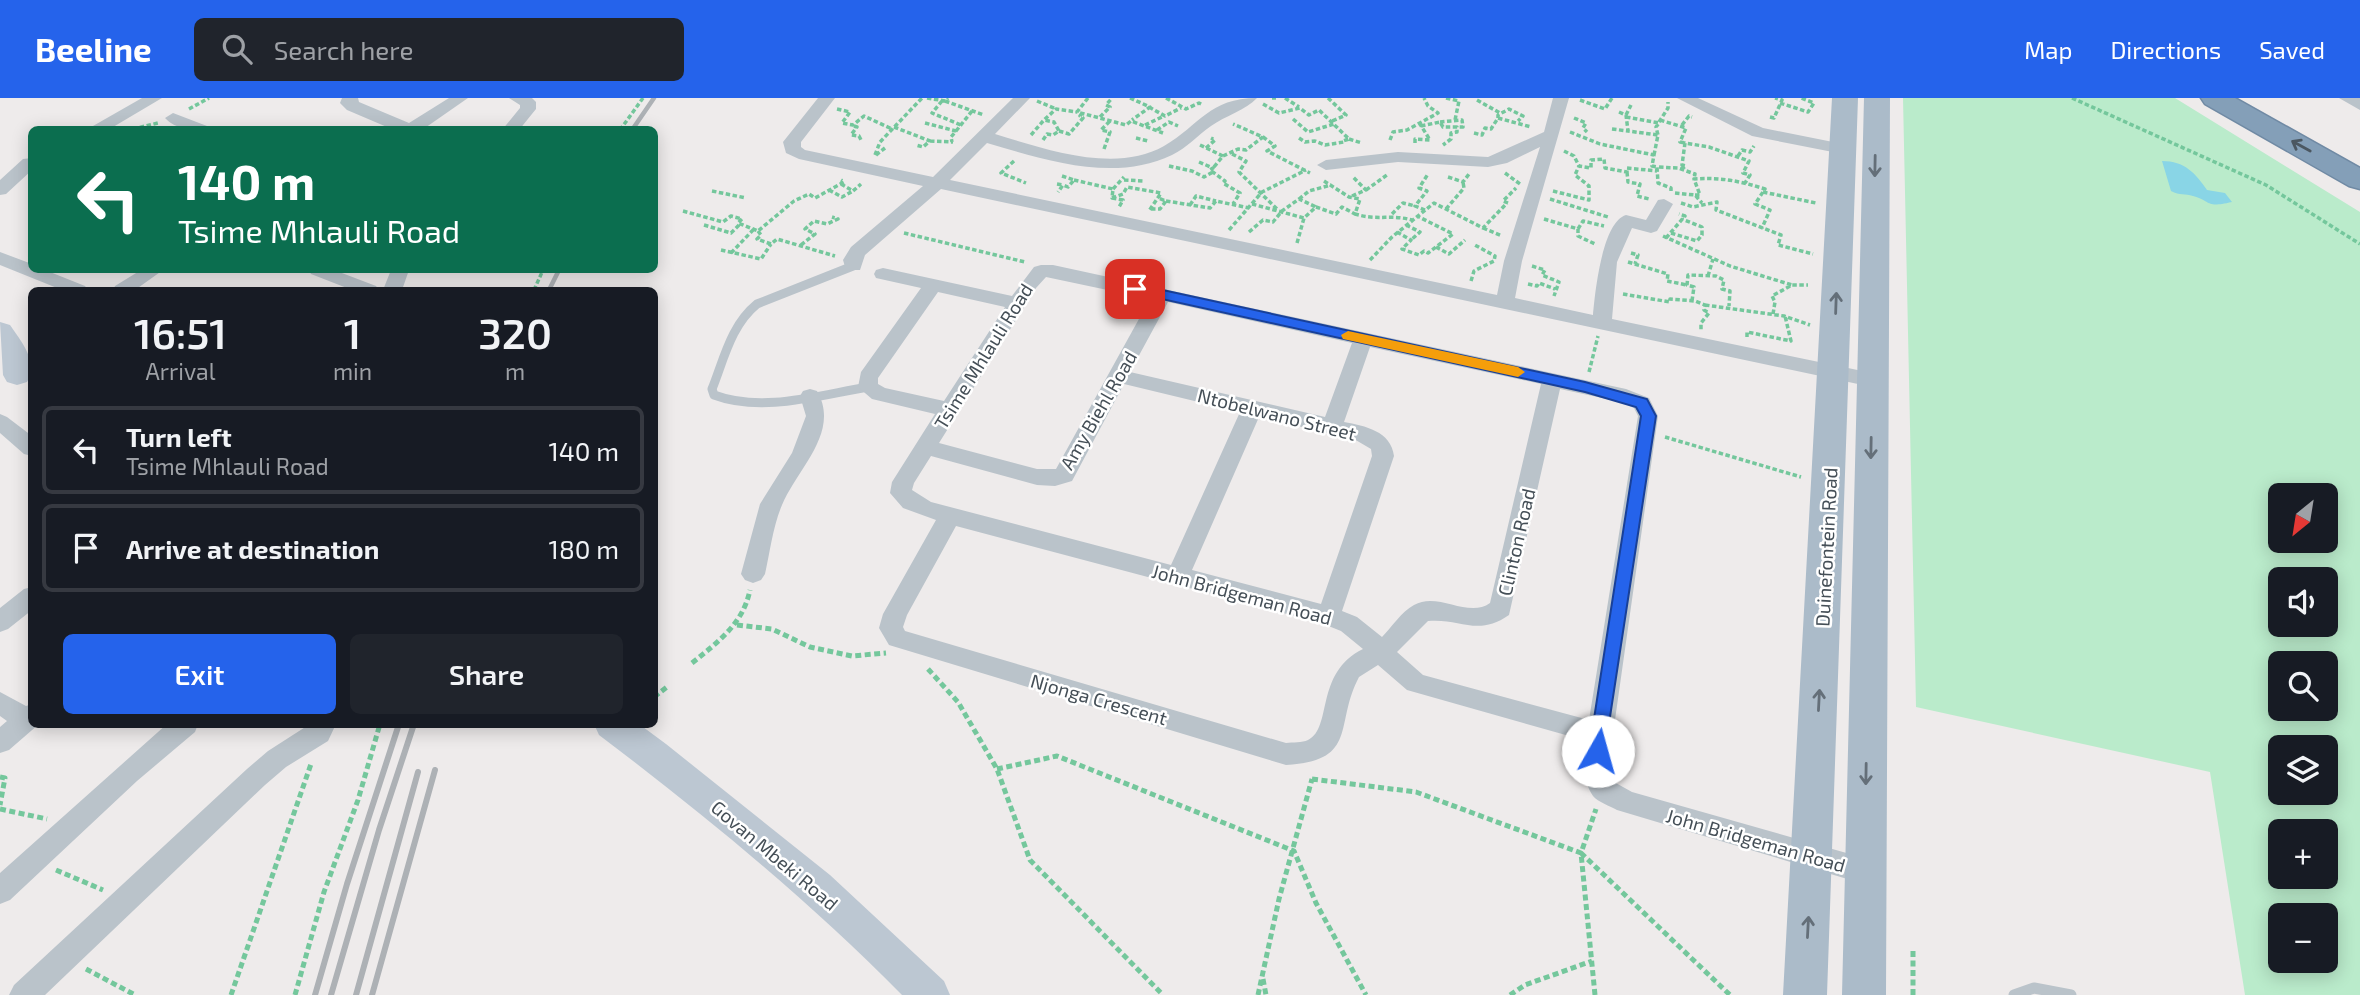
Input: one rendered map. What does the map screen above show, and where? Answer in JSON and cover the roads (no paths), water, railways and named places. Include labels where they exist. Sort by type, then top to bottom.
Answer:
[{"type":"highway","points":[[2215,98],[2360,180]]},
{"type":"highway","points":[[2256,98],[2360,155]]},
{"type":"main road","name":"Duinefontein Road","points":[[1805,995],[1845,98]]},
{"type":"main road","points":[[1864,995],[1877,98]]},
{"type":"main road","points":[[0,331],[14,352],[16,374]]},
{"type":"main road","name":"Govan Mbeki Road","points":[[616,728],[748,830],[893,958],[930,995]]},
{"type":"street","points":[[102,126],[154,98]]},
{"type":"street","points":[[350,98],[348,103],[401,126]]},
{"type":"street","points":[[416,126],[460,98]]},
{"type":"street","points":[[514,126],[525,115],[530,104],[517,98]]},
{"type":"street","points":[[853,263],[858,251],[936,184],[1022,98]]},
{"type":"street","points":[[1505,303],[1513,261],[1528,214],[1527,189],[1554,132],[1561,98]]},
{"type":"street","points":[[1685,98],[1753,131],[1843,149]]},
{"type":"street","points":[[2347,98],[2360,105]]},
{"type":"street","points":[[982,136],[1027,149],[1105,162],[1124,162],[1152,157],[1182,140],[1217,114],[1255,101]]},
{"type":"street","points":[[823,103],[792,142],[793,149],[799,154],[936,184],[1145,214],[1224,231],[1291,258],[1872,380]]},
{"type":"street","points":[[173,118],[192,126]]},
{"type":"street","points":[[1332,169],[1488,162],[1501,159],[1554,132]]},
{"type":"street","points":[[0,164],[28,162]]},
{"type":"street","points":[[0,190],[28,164]]},
{"type":"street","points":[[1602,322],[1610,257],[1624,226],[1651,227],[1670,199]]},
{"type":"street","points":[[0,258],[28,269]]},
{"type":"street","name":"Tsime Mhlauli Road","points":[[950,516],[911,502],[901,493],[903,482],[1034,275],[1041,271],[1053,271],[1585,387],[1642,403],[1648,416],[1646,432],[1600,734]]},
{"type":"street","points":[[37,273],[71,287]]},
{"type":"street","points":[[126,287],[150,273]]},
{"type":"street","points":[[326,273],[361,287]]},
{"type":"street","points":[[883,274],[1017,303]]},
{"type":"street","points":[[933,285],[868,377],[868,387],[879,394],[949,410]]},
{"type":"street","name":"Amy Biehl Road","points":[[926,447],[1037,477],[1055,478],[1064,475],[1162,295]]},
{"type":"street","points":[[1332,427],[1363,339]]},
{"type":"street","name":"Ntobelwano Street","points":[[1118,376],[1360,433],[1378,442],[1384,449],[1383,457],[1329,616]]},
{"type":"street","name":"Clinton Road","points":[[1380,652],[1396,640],[1422,612],[1443,611],[1470,618],[1483,618],[1495,614],[1501,608],[1552,380]]},
{"type":"street","points":[[753,573],[771,504],[802,454],[816,416],[810,396]]},
{"type":"street","points":[[1178,575],[1252,408]]},
{"type":"street","points":[[0,422],[28,445]]},
{"type":"street","name":"John Bridgeman Road","points":[[950,516],[1329,616],[1347,623],[1401,673],[1416,683],[1600,734],[1597,767],[1603,789],[1626,802],[1864,871]]},
{"type":"street","name":"Njonga Crescent","points":[[950,516],[892,622],[894,634],[904,642],[1286,754],[1309,754],[1320,748],[1327,739],[1349,672],[1380,652]]},
{"type":"street","points":[[0,622],[28,599]]},
{"type":"street","points":[[0,703],[28,717]]},
{"type":"street","points":[[0,742],[28,718]]},
{"type":"street","points":[[0,891],[71,824],[181,728]]},
{"type":"street","points":[[24,995],[256,777],[277,759],[322,729]]},
{"type":"lane","points":[[853,263],[757,304],[746,313],[737,325],[712,389],[714,395],[734,402],[810,396],[868,387]]},
{"type":"lane","points":[[2014,995],[2020,989],[2033,988],[2071,995]]},
{"type":"water","points":[[2162,161],[2183,166],[2194,173],[2207,190],[2225,193],[2232,202],[2213,204],[2171,191]]},
{"type":"railway","points":[[635,126],[654,98]]},
{"type":"railway","points":[[550,287],[558,273]]},
{"type":"railway","points":[[315,995],[347,884],[398,728]]},
{"type":"railway","points":[[331,995],[379,830],[413,728]]},
{"type":"railway","points":[[372,995],[435,770]]},
{"type":"railway","points":[[356,995],[418,772]]}]
